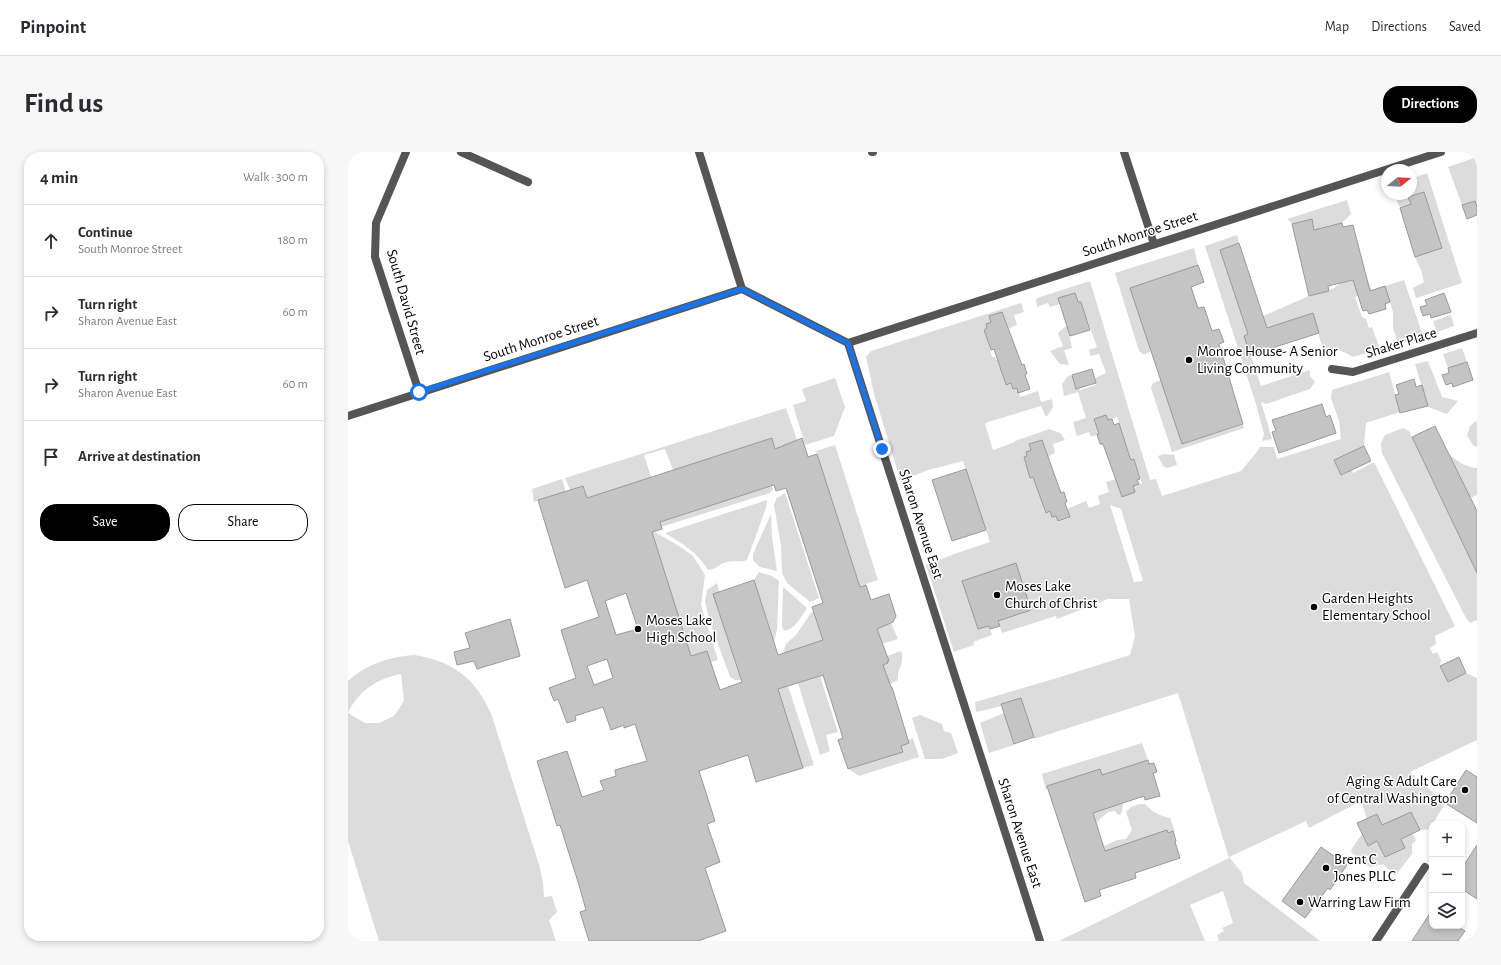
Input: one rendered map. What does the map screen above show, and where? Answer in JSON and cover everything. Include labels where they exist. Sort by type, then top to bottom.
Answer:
[{"type":"street","name":"South David Street","points":[[406,152],[376,222],[375,257],[419,392]]},
{"type":"street","points":[[461,152],[528,182]]},
{"type":"street","points":[[699,152],[742,289],[848,343]]},
{"type":"street","points":[[1124,152],[1154,244]]},
{"type":"street","name":"South Monroe Street","points":[[848,343],[1441,152]]},
{"type":"street","name":"South Monroe Street","points":[[348,416],[742,289]]},
{"type":"street","name":"Shaker Place","points":[[1332,369],[1353,372],[1477,334]]},
{"type":"street","name":"Sharon Avenue East","points":[[848,343],[1040,941]]},
{"type":"street","points":[[1376,941],[1425,867]]},
{"type":"shaded area","points":[[1477,157],[1477,207],[1474,201],[1462,205],[1448,167]]},
{"type":"shaded area","points":[[1427,173],[1462,283],[1416,298],[1413,288],[1424,282],[1421,270],[1415,257],[1442,248],[1424,192],[1417,195],[1417,177]]},
{"type":"shaded area","points":[[1347,200],[1351,214],[1342,223],[1327,227],[1316,235],[1312,220],[1292,224],[1287,219]]},
{"type":"shaded area","points":[[1397,200],[1410,200],[1411,204],[1400,208]]},
{"type":"shaded area","points":[[1237,235],[1239,243],[1220,250],[1244,322],[1263,316],[1309,296],[1329,291],[1341,283],[1366,276],[1372,291],[1355,297],[1362,317],[1366,319],[1369,328],[1372,327],[1380,349],[1353,357],[1339,350],[1323,349],[1312,313],[1244,336],[1261,386],[1310,370],[1310,376],[1315,382],[1310,389],[1266,404],[1261,402],[1272,439],[1262,441],[1264,434],[1256,404],[1205,246]]},
{"type":"shaded area","points":[[1194,248],[1198,265],[1130,288],[1151,351],[1144,355],[1139,351],[1115,273]]},
{"type":"shaded area","points":[[1404,280],[1423,336],[1398,344],[1393,328],[1393,312],[1385,286]]},
{"type":"shaded area","points":[[1090,281],[1150,480],[1156,479],[1162,496],[1241,471],[1260,447],[1274,447],[1277,459],[1341,439],[1339,421],[1331,398],[1332,390],[1389,372],[1400,412],[1366,423],[1364,446],[1334,461],[1342,475],[1352,470],[1353,473],[1374,462],[1455,626],[1435,636],[1436,644],[1430,648],[1433,654],[1437,652],[1441,660],[1440,666],[1448,682],[1466,673],[1477,678],[1477,740],[1410,772],[1445,803],[1435,821],[1429,821],[1429,829],[1420,830],[1411,812],[1391,821],[1386,834],[1377,814],[1367,819],[1361,801],[1309,828],[1306,821],[1229,857],[1242,873],[1244,883],[1320,941],[1217,941],[1219,940],[1217,935],[1224,931],[1222,928],[1233,923],[1223,891],[1190,905],[1205,941],[1059,941],[1229,858],[1178,693],[1034,739],[1021,698],[1002,704],[1002,706],[976,712],[975,702],[1130,655],[1135,636],[1129,599],[1108,599],[1057,619],[1056,616],[1002,633],[998,621],[1031,610],[1015,563],[962,581],[978,629],[989,626],[992,635],[973,642],[974,645],[954,652],[926,565],[990,542],[963,461],[928,470],[906,479],[900,479],[874,394],[866,356],[871,351],[1021,303],[1024,312],[1014,315],[1017,325],[1008,329],[1002,312],[990,316],[991,322],[984,330],[992,357],[995,357],[996,360],[1001,358],[999,363],[1005,385],[1011,383],[1013,389],[1017,388],[1020,397],[1038,391],[1041,402],[1052,399],[1053,408],[1046,417],[1041,406],[985,424],[993,450],[1049,429],[1060,433],[1065,440],[1053,444],[1055,453],[1047,457],[1042,440],[1029,444],[1031,450],[1026,452],[1027,456],[1024,458],[1026,465],[1031,464],[1032,469],[1028,471],[1030,478],[1033,477],[1046,504],[1043,506],[1045,513],[1050,511],[1052,517],[1056,516],[1058,522],[1070,518],[1067,509],[1086,501],[1089,508],[1100,504],[1098,496],[1109,492],[1106,482],[1116,479],[1122,497],[1135,492],[1133,486],[1142,483],[1134,459],[1131,460],[1117,417],[1108,420],[1099,434],[1091,437],[1089,432],[1077,436],[1073,422],[1086,418],[1078,392],[1064,396],[1062,384],[1068,376],[1072,375],[1076,389],[1080,390],[1096,385],[1095,378],[1106,373],[1099,354],[1090,356],[1089,350],[1097,347],[1081,302],[1078,302],[1075,293],[1058,298],[1060,304],[1050,307],[1048,303],[1037,307],[1037,298]],"holes":[[[1110,505],[1121,509],[1143,581],[1134,582]]]},
{"type":"shaded area","points":[[1451,315],[1454,326],[1437,332],[1433,321]]},
{"type":"shaded area","points":[[1067,325],[1072,348],[1064,350],[1069,365],[1060,364],[1050,351],[1063,346],[1058,333]]},
{"type":"shaded area","points":[[1462,348],[1467,362],[1448,368],[1443,354]]},
{"type":"shaded area","points":[[1428,361],[1442,397],[1458,401],[1447,414],[1428,407],[1415,364]]},
{"type":"shaded area","points":[[835,378],[845,407],[834,436],[805,445],[793,405],[806,401],[802,389]]},
{"type":"shaded area","points":[[1161,380],[1182,444],[1243,425],[1244,428],[1172,452],[1151,388],[1153,383]]},
{"type":"shaded area","points":[[786,408],[797,440],[778,455],[772,438],[673,470],[665,449],[644,455],[651,477],[587,498],[583,486],[570,490],[565,478]]},
{"type":"shaded area","points":[[1476,421],[1477,447],[1473,445],[1467,436],[1470,426]]},
{"type":"shaded area","points":[[1403,428],[1409,431],[1477,573],[1477,620],[1470,623],[1466,618],[1382,453],[1381,443],[1385,435]]},
{"type":"shaded area","points":[[835,445],[878,580],[860,586],[816,451]]},
{"type":"shaded area","points":[[1448,453],[1461,463],[1477,468],[1477,495],[1470,498]]},
{"type":"shaded area","points":[[1164,454],[1174,455],[1177,465],[1167,468],[1163,466],[1158,456]]},
{"type":"shaded area","points":[[562,479],[566,492],[534,502],[532,489]]},
{"type":"shaded area","points":[[772,486],[773,489],[770,493],[661,527],[660,522]]},
{"type":"shaded area","points":[[785,493],[819,598],[810,602],[787,583],[782,573],[781,546],[774,505],[777,497]]},
{"type":"shaded area","points":[[767,500],[766,508],[747,560],[727,562],[714,569],[708,570],[694,553],[665,533]]},
{"type":"shaded area","points":[[771,514],[772,537],[777,571],[760,567],[753,560],[753,554]]},
{"type":"shaded area","points":[[653,531],[693,556],[705,575],[701,605],[718,660],[711,662],[707,651],[691,656],[652,532]]},
{"type":"shaded area","points":[[759,572],[772,576],[779,581],[777,630],[774,642],[754,580]]},
{"type":"shaded area","points":[[717,583],[719,592],[713,594],[741,680],[735,680],[730,677],[709,619],[705,601],[707,590]]},
{"type":"shaded area","points":[[783,587],[807,608],[795,625],[784,631],[782,626]]},
{"type":"shaded area","points":[[814,611],[823,640],[784,653],[786,644],[796,635]]},
{"type":"shaded area","points":[[891,623],[898,639],[878,645],[873,630]]},
{"type":"shaded area","points":[[901,651],[902,663],[898,680],[888,685],[883,665],[887,664],[887,661],[889,661],[887,656]]},
{"type":"shaded area","points":[[414,655],[441,662],[452,667],[471,682],[486,703],[492,716],[540,868],[544,897],[552,896],[557,912],[549,920],[556,941],[379,941],[348,841],[348,713],[348,681],[355,675],[378,662]],"holes":[[[401,674],[404,701],[394,716],[379,723],[365,723],[348,713],[352,705],[363,692],[377,682]]]},
{"type":"shaded area","points":[[820,676],[838,732],[826,735],[830,751],[820,755],[798,683]]},
{"type":"shaded area","points":[[788,686],[814,765],[803,768],[778,689]]},
{"type":"shaded area","points":[[1004,713],[1014,745],[989,753],[980,723]]},
{"type":"shaded area","points":[[920,715],[942,724],[944,731],[951,733],[958,753],[942,759],[925,759],[912,718]]},
{"type":"shaded area","points":[[913,738],[919,757],[859,776],[850,770],[903,752],[901,746],[909,743],[909,740]]},
{"type":"shaded area","points":[[1142,743],[1148,760],[1102,775],[1099,769],[1047,786],[1046,790],[1042,774]]},
{"type":"shaded area","points":[[1123,803],[1120,815],[1118,815],[1115,811],[1108,812],[1096,823],[1093,813]]},
{"type":"shaded area","points":[[1139,804],[1145,804],[1156,813],[1170,818],[1175,831],[1168,833],[1167,831],[1106,854],[1104,846],[1117,840],[1126,839],[1132,830],[1126,812],[1131,807]]},
{"type":"shaded area","points":[[1362,834],[1368,846],[1377,841],[1385,857],[1405,848],[1401,839],[1413,834],[1416,841],[1412,844],[1412,854],[1395,876],[1383,864],[1370,867],[1351,852],[1352,848]]},
{"type":"building","points":[[1424,192],[1442,248],[1415,257],[1400,208],[1411,204],[1409,200],[1417,200],[1417,194]]},
{"type":"building","points":[[1475,201],[1477,215],[1467,219],[1462,205]]},
{"type":"building","points":[[1312,219],[1314,230],[1342,223],[1343,227],[1353,225],[1370,291],[1385,286],[1390,302],[1385,304],[1386,309],[1369,314],[1367,310],[1363,311],[1353,280],[1328,286],[1329,291],[1309,296],[1292,224]]},
{"type":"building","points":[[1239,243],[1267,328],[1313,313],[1319,333],[1250,355],[1244,336],[1248,334],[1220,250]]},
{"type":"building","name":"Monroe House- A Senior Living Community","points":[[1198,265],[1204,282],[1191,287],[1198,308],[1204,307],[1212,331],[1219,329],[1224,342],[1219,344],[1243,424],[1182,444],[1130,288]]},
{"type":"building","points":[[1075,293],[1078,302],[1081,302],[1090,330],[1070,336],[1058,298]]},
{"type":"building","points":[[1444,293],[1451,312],[1431,318],[1430,314],[1423,316],[1420,307],[1427,305],[1425,300]]},
{"type":"building","points":[[1002,312],[1022,365],[1024,364],[1027,374],[1025,375],[1030,389],[1018,393],[1017,388],[1013,389],[1011,383],[1006,385],[994,349],[991,350],[984,330],[987,328],[986,324],[991,322],[989,316]]},
{"type":"building","points":[[1467,362],[1473,380],[1453,387],[1452,383],[1446,385],[1442,375],[1449,373],[1448,368]]},
{"type":"building","points":[[1092,369],[1096,383],[1076,389],[1072,375]]},
{"type":"building","points":[[1414,379],[1416,387],[1422,385],[1428,406],[1400,413],[1395,395],[1399,394],[1396,385]]},
{"type":"building","points":[[1322,404],[1326,417],[1330,415],[1336,433],[1279,453],[1272,432],[1276,431],[1272,420]]},
{"type":"building","points":[[1106,415],[1108,420],[1112,419],[1114,425],[1119,423],[1129,455],[1131,460],[1134,459],[1140,479],[1137,480],[1139,484],[1133,486],[1135,492],[1122,497],[1103,444],[1100,444],[1097,434],[1099,434],[1094,419]]},
{"type":"building","points":[[1435,426],[1477,511],[1477,573],[1412,437]]},
{"type":"building","points":[[772,438],[775,449],[802,438],[808,457],[817,454],[860,587],[866,585],[871,600],[889,594],[896,616],[893,622],[877,629],[889,661],[883,665],[892,687],[909,743],[901,746],[903,752],[848,769],[838,740],[843,738],[823,675],[778,689],[803,768],[756,782],[748,755],[699,771],[715,821],[707,824],[720,862],[705,868],[726,931],[698,941],[589,941],[580,912],[586,910],[579,885],[560,825],[557,826],[537,761],[567,751],[582,797],[604,790],[600,781],[616,776],[615,770],[647,761],[635,724],[624,728],[624,725],[611,730],[603,707],[575,716],[576,720],[567,723],[558,699],[554,701],[549,688],[576,678],[561,630],[599,617],[587,580],[565,588],[538,500],[583,486],[587,498]],"holes":[[[774,485],[776,491],[786,488],[823,603],[812,607],[823,640],[778,655],[754,580],[713,594],[742,682],[720,690],[707,651],[691,656],[652,532],[662,529],[660,522]],[[626,593],[638,629],[616,635],[605,601]],[[607,659],[613,678],[594,685],[587,666]]]},
{"type":"building","points":[[1042,440],[1061,493],[1064,492],[1067,502],[1065,503],[1070,517],[1058,521],[1056,516],[1052,517],[1050,511],[1046,513],[1033,477],[1030,478],[1024,457],[1027,456],[1026,452],[1031,450],[1029,444]]},
{"type":"building","points":[[1364,446],[1371,461],[1341,475],[1334,460]]},
{"type":"building","points":[[966,469],[986,530],[952,541],[932,480]]},
{"type":"building","name":"Moses Lake Church of Christ","points":[[1016,563],[1031,610],[998,621],[1000,626],[990,629],[989,626],[978,629],[962,581]]},
{"type":"building","points":[[510,619],[520,656],[477,669],[474,661],[457,665],[454,652],[470,648],[465,633]]},
{"type":"building","points":[[1459,657],[1466,673],[1448,682],[1440,666]]},
{"type":"building","points":[[1021,698],[1034,737],[1014,744],[1001,704]]},
{"type":"building","points":[[1148,760],[1149,764],[1154,763],[1157,772],[1153,773],[1160,796],[1145,800],[1144,796],[1093,813],[1105,851],[1167,830],[1168,833],[1173,831],[1180,858],[1135,873],[1136,878],[1099,890],[1101,896],[1085,902],[1047,786],[1100,769],[1102,775]]},
{"type":"building","name":"Aging & Adult Care of Central Washington","points":[[1466,770],[1477,777],[1477,823],[1445,803]]},
{"type":"building","points":[[1411,812],[1420,830],[1401,839],[1405,848],[1385,857],[1377,841],[1368,846],[1357,823],[1377,814],[1382,825]]},
{"type":"building","points":[[1477,845],[1477,899],[1465,891],[1465,863]]},
{"type":"building","points":[[1321,847],[1347,865],[1330,890],[1328,888],[1305,918],[1282,901]]},
{"type":"building","points":[[1429,915],[1429,929],[1462,929],[1465,931],[1458,941],[1412,941]]},
{"type":"place","name":"Monroe House- A Senior Living Community","points":[[1189,360]]},
{"type":"place","name":"Moses Lake Church of Christ","points":[[997,595]]},
{"type":"place","name":"Garden Heights Elementary School","points":[[1314,607]]},
{"type":"place","name":"Moses Lake High School","points":[[638,629]]},
{"type":"place","name":"Aging & Adult Care of Central Washington","points":[[1465,790]]},
{"type":"place","name":"Brent C Jones PLLC","points":[[1326,868]]},
{"type":"place","name":"Warring Law Firm","points":[[1300,902]]},
{"type":"route","points":[[419,392],[742,289],[848,343],[882,449]]}]
